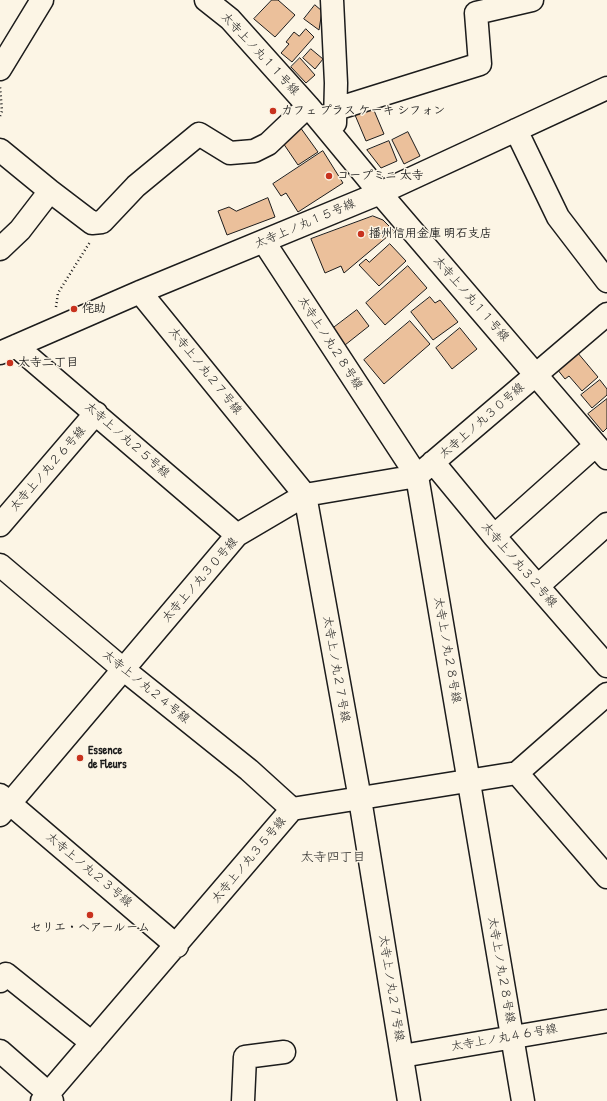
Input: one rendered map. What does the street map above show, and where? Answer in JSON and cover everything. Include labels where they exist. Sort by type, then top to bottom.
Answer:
[{"type":"street","points":[[0,69],[42,0]]},
{"type":"street","name":"太寺上ノ丸１１号線","points":[[206,0],[230,19],[308,106],[380,193],[602,451]]},
{"type":"street","points":[[332,0],[336,109],[334,136]]},
{"type":"street","points":[[336,109],[480,64],[476,13],[532,0]]},
{"type":"street","name":"太寺上ノ丸１５号線","points":[[8,350],[140,292],[380,193],[607,88]]},
{"type":"street","points":[[0,150],[92,223],[102,222],[136,186],[199,134],[230,153],[254,151],[268,144],[308,106]]},
{"type":"street","points":[[516,130],[558,217],[607,281]]},
{"type":"street","points":[[0,249],[20,230],[50,191]]},
{"type":"street","name":"太寺上ノ丸２８号線","points":[[264,242],[417,476],[523,1101]]},
{"type":"street","name":"太寺上ノ丸２７号線","points":[[140,292],[305,495],[360,799],[409,1101]]},
{"type":"street","name":"太寺上ノ丸３０号線","points":[[3,804],[123,669],[237,536],[305,495],[417,476],[607,314]]},
{"type":"street","name":"太寺上ノ丸２５号線","points":[[8,350],[96,413],[237,536]]},
{"type":"street","name":"太寺上ノ丸２６号線","points":[[0,525],[96,413]]},
{"type":"street","points":[[494,536],[602,451]]},
{"type":"street","name":"太寺上ノ丸３２号線","points":[[434,462],[494,536],[607,666]]},
{"type":"street","points":[[538,586],[607,524]]},
{"type":"street","name":"太寺上ノ丸２４号線","points":[[0,565],[123,669],[248,770],[292,810]]},
{"type":"street","points":[[607,694],[517,773],[607,877]]},
{"type":"street","name":"太寺上ノ丸３５号線","points":[[47,1098],[92,1043],[177,946],[292,810],[517,773]]},
{"type":"street","name":"太寺上ノ丸２３号線","points":[[3,804],[177,946]]},
{"type":"street","points":[[0,981],[6,974],[92,1043]]},
{"type":"street","name":"太寺上ノ丸４６号線","points":[[402,1056],[607,1021]]},
{"type":"street","points":[[0,1051],[47,1098]]},
{"type":"street","points":[[243,1101],[245,1057],[284,1052]]},
{"type":"path","points":[[0,85],[2,111],[0,116]]},
{"type":"path","points":[[54,330],[58,293],[102,222]]},
{"type":"building","points":[[272,0],[278,0],[295,15],[275,37],[254,19]]},
{"type":"building","points":[[315,5],[322,11],[319,30],[304,19]]},
{"type":"building","points":[[306,29],[314,37],[292,62],[281,53],[289,44],[286,42],[294,32],[299,36]]},
{"type":"building","points":[[311,49],[323,59],[315,69],[303,58]]},
{"type":"building","points":[[300,58],[315,75],[306,83],[291,67]]},
{"type":"building","points":[[373,108],[384,134],[366,141],[355,115]]},
{"type":"building","points":[[300,127],[318,152],[298,165],[281,140]]},
{"type":"building","points":[[408,132],[420,156],[404,164],[392,140]]},
{"type":"building","points":[[389,141],[397,161],[381,168],[367,150]]},
{"type":"building","points":[[323,151],[343,183],[298,212],[286,193],[281,196],[273,184]]},
{"type":"building","points":[[268,198],[275,217],[227,235],[218,211],[229,207],[236,211]]},
{"type":"building","points":[[373,216],[383,220],[394,231],[344,273],[341,266],[325,273],[311,239]]},
{"type":"building","points":[[390,244],[406,261],[379,286],[359,265],[366,259],[369,262]]},
{"type":"building","points":[[408,266],[427,288],[385,325],[366,303]]},
{"type":"building","points":[[430,297],[435,303],[440,300],[458,322],[433,340],[411,312]]},
{"type":"building","points":[[357,310],[369,326],[345,345],[332,329]]},
{"type":"building","points":[[410,321],[430,344],[384,384],[364,360]]},
{"type":"building","points":[[460,328],[477,349],[452,369],[436,348]]},
{"type":"building","points":[[577,352],[598,377],[582,391],[569,376],[565,379],[557,369]]},
{"type":"building","points":[[600,380],[607,389],[607,395],[592,408],[581,395]]},
{"type":"building","points":[[607,399],[607,428],[603,432],[588,414]]},
{"type":"place","name":"カフェ プラス ケーキ シフォン","points":[[273,111]]},
{"type":"place","name":"コープミニ 太寺","points":[[329,176]]},
{"type":"place","name":"播州信用金庫 明石支店","points":[[361,234]]},
{"type":"place","name":"侘助","points":[[74,309]]},
{"type":"place","name":"太寺二丁目","points":[[10,363]]},
{"type":"place","name":"Essence de Fleurs","points":[[80,758]]},
{"type":"place","name":"セリエ・ヘアールーム","points":[[90,915]]},
{"type":"district","name":"太寺四丁目","points":[[333,858]]}]
